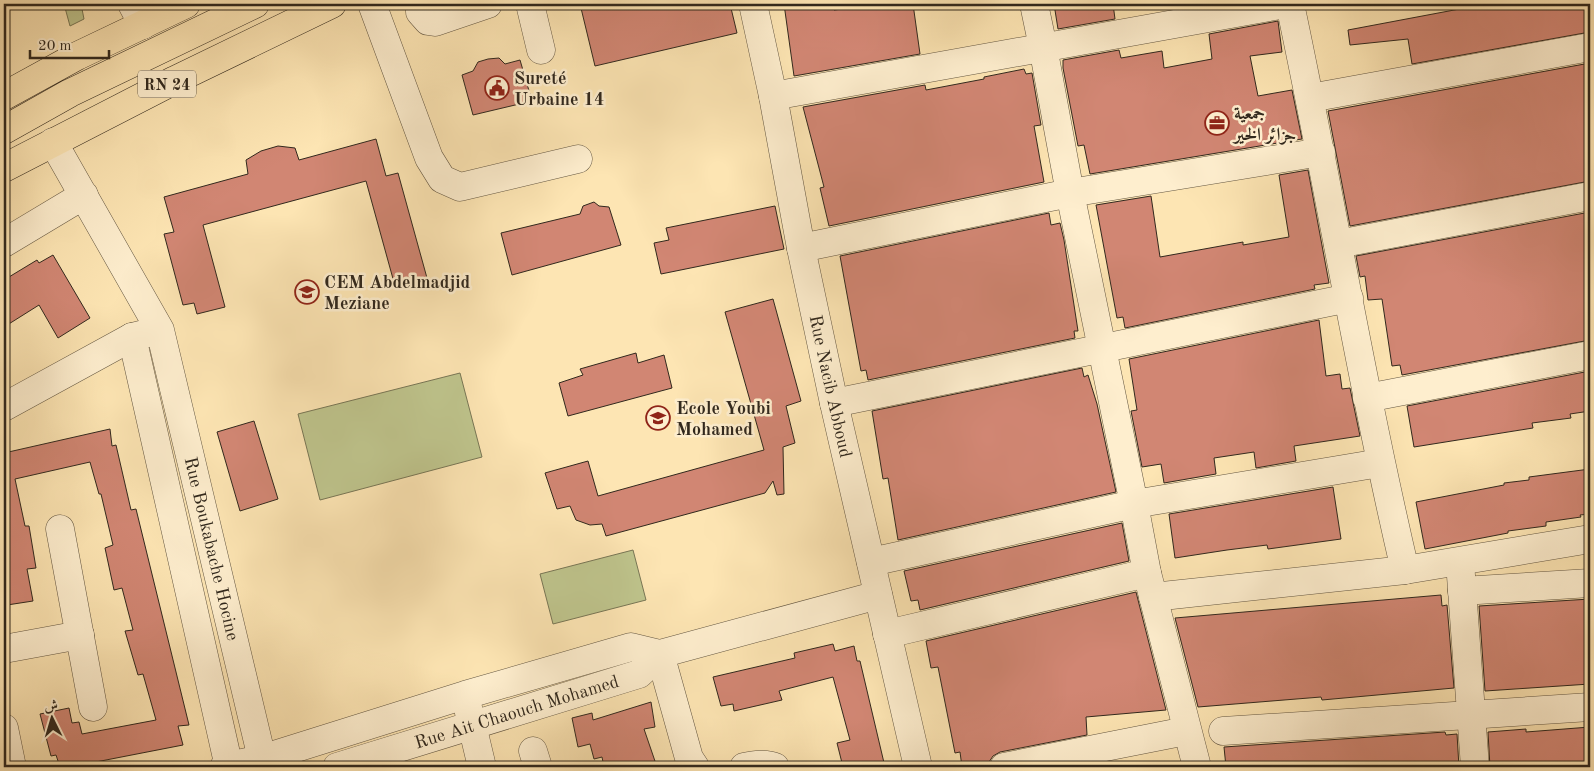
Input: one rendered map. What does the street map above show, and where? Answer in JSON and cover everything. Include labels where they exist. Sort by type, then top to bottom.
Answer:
[{"type":"main road","points":[[4,96],[77,56],[137,14],[186,4]]},
{"type":"main road","name":"RN 24","points":[[4,130],[70,93],[255,4]]},
{"type":"main road","name":"RN 24","points":[[4,168],[174,80],[332,4]]},
{"type":"street","points":[[372,4],[429,158],[442,179],[460,187],[578,159]]},
{"type":"street","points":[[420,4],[420,12],[428,21],[435,22],[488,4]]},
{"type":"street","points":[[530,4],[541,50]]},
{"type":"street","name":"Rue Nacib Abboud","points":[[752,4],[773,96],[801,248],[834,403],[918,767]]},
{"type":"street","points":[[1034,4],[1070,193],[1150,585],[1186,731],[1197,767]]},
{"type":"street","points":[[773,96],[1286,4]]},
{"type":"street","points":[[1290,4],[1321,152],[1380,463],[1405,570]]},
{"type":"street","points":[[1310,98],[1590,47]]},
{"type":"street","name":"Rue Boukabache Hocine","points":[[53,142],[160,330],[263,763]]},
{"type":"street","points":[[801,248],[1070,193],[1321,152]]},
{"type":"street","points":[[4,243],[84,195]]},
{"type":"street","points":[[1338,244],[1590,196]]},
{"type":"street","points":[[834,403],[1349,298]]},
{"type":"street","points":[[4,406],[132,337],[160,330]]},
{"type":"street","points":[[132,337],[228,767],[263,763],[465,695],[631,646],[660,654],[878,595]]},
{"type":"street","points":[[1367,398],[1590,355]]},
{"type":"street","points":[[871,562],[1134,504],[1380,463]]},
{"type":"street","points":[[60,529],[93,707]]},
{"type":"street","points":[[887,634],[1150,585],[1405,570],[1590,539]]},
{"type":"street","points":[[1460,562],[1470,716],[1476,767]]},
{"type":"street","points":[[1462,591],[1590,584]]},
{"type":"street","points":[[4,649],[80,635]]},
{"type":"street","points":[[660,654],[689,758],[695,767]]},
{"type":"street","name":"Rue Ait Chaouch Mohamed","points":[[337,767],[639,674],[660,654]]},
{"type":"street","points":[[465,695],[482,767]]},
{"type":"street","points":[[1223,731],[1590,707]]},
{"type":"street","points":[[4,728],[12,767]]},
{"type":"street","points":[[1004,767],[1186,731]]},
{"type":"street","points":[[744,767],[754,765],[772,765],[775,767]]},
{"type":"green space","points":[[64,4],[81,4],[84,19],[70,26]]},
{"type":"green space","points":[[460,373],[482,457],[320,500],[298,414]]},
{"type":"green space","points":[[633,550],[646,600],[553,624],[540,574]]},
{"type":"building","points":[[580,4],[730,4],[737,33],[595,66]]},
{"type":"building","points":[[784,4],[833,4],[834,10],[882,4],[913,4],[920,54],[794,76]]},
{"type":"building","points":[[1054,4],[1113,4],[1115,19],[1058,29]]},
{"type":"building","points":[[1486,4],[1590,4],[1590,32],[1412,64],[1408,39],[1350,45],[1348,30]]},
{"type":"building","points":[[1278,21],[1282,52],[1250,56],[1258,96],[1292,90],[1302,139],[1090,174],[1084,145],[1078,146],[1063,60],[1119,50],[1121,58],[1162,51],[1164,68],[1212,59],[1209,34]]},
{"type":"building","name":"Sureté Urbaine 14","points":[[499,58],[505,64],[520,60],[532,101],[473,115],[462,75],[473,71],[478,62]]},
{"type":"building","points":[[1590,63],[1590,181],[1350,226],[1328,111]]},
{"type":"building","points":[[1024,69],[1026,74],[1032,73],[1041,125],[1034,126],[1044,182],[829,226],[820,188],[824,187],[803,107],[925,85],[926,90]]},
{"type":"building","points":[[376,139],[386,176],[398,173],[427,278],[395,286],[366,181],[203,225],[225,307],[197,314],[194,303],[183,305],[164,234],[174,232],[164,197],[248,174],[246,160],[261,151],[278,146],[295,148],[299,160]]},
{"type":"building","points":[[1308,170],[1329,283],[1314,285],[1315,289],[1125,328],[1123,317],[1117,318],[1096,205],[1151,196],[1160,257],[1243,242],[1243,245],[1289,237],[1279,175]]},
{"type":"building","points":[[594,202],[599,206],[609,207],[621,245],[512,275],[501,233],[580,214],[583,206]]},
{"type":"building","points":[[775,206],[784,249],[661,274],[654,243],[669,240],[666,228]]},
{"type":"building","points":[[1590,212],[1590,340],[1402,375],[1400,365],[1392,366],[1382,299],[1368,300],[1365,276],[1360,277],[1356,256]]},
{"type":"building","points":[[1049,213],[1051,225],[1060,223],[1064,240],[1078,331],[1074,331],[1075,338],[868,380],[866,370],[861,371],[840,256]]},
{"type":"building","points":[[53,255],[90,318],[58,338],[39,305],[4,327],[4,280],[37,260],[39,263]]},
{"type":"building","points":[[773,299],[801,401],[786,406],[795,443],[783,447],[784,494],[777,495],[773,481],[765,493],[606,536],[602,524],[590,525],[576,520],[570,506],[557,509],[545,473],[588,461],[598,496],[764,450],[725,312]]},
{"type":"building","points":[[1319,320],[1326,376],[1340,374],[1342,389],[1350,388],[1360,436],[1294,446],[1296,461],[1256,468],[1254,452],[1214,458],[1216,474],[1164,483],[1161,464],[1142,467],[1131,411],[1137,410],[1129,359]]},
{"type":"building","points":[[636,353],[638,363],[664,355],[672,388],[568,416],[559,383],[583,375],[580,369]]},
{"type":"building","points":[[1082,368],[1084,377],[1088,375],[1097,404],[1116,492],[898,540],[888,478],[883,479],[872,411]]},
{"type":"building","points":[[1590,371],[1590,411],[1570,414],[1571,418],[1532,423],[1533,428],[1414,447],[1407,406]]},
{"type":"building","points":[[254,421],[278,499],[240,511],[217,432]]},
{"type":"building","points":[[110,429],[112,446],[116,445],[131,510],[136,509],[189,725],[178,726],[183,745],[70,767],[60,767],[56,755],[51,756],[40,714],[69,708],[72,723],[79,722],[82,734],[156,720],[143,674],[138,675],[125,631],[133,630],[122,588],[114,590],[105,548],[113,545],[101,494],[99,494],[90,462],[15,479],[25,526],[29,526],[36,568],[27,569],[33,601],[7,605],[4,589],[4,453]]},
{"type":"building","points":[[1590,469],[1590,514],[1546,522],[1546,526],[1508,531],[1508,533],[1425,549],[1416,502],[1504,485],[1504,483],[1529,480],[1529,477]]},
{"type":"building","points":[[1333,487],[1341,539],[1268,549],[1267,545],[1175,558],[1169,514]]},
{"type":"building","points":[[1122,523],[1129,561],[920,610],[918,600],[911,601],[904,571]]},
{"type":"building","points":[[1136,592],[1166,710],[1086,717],[1087,735],[1000,752],[993,756],[989,762],[989,767],[962,767],[960,752],[955,753],[938,667],[931,668],[926,641]]},
{"type":"building","points":[[1441,595],[1442,606],[1447,605],[1454,688],[1322,700],[1321,697],[1198,707],[1175,618]]},
{"type":"building","points":[[1590,599],[1590,684],[1485,691],[1479,606]]},
{"type":"building","points":[[833,644],[835,651],[854,646],[857,661],[860,661],[885,767],[843,767],[837,743],[850,740],[833,677],[779,691],[782,700],[734,711],[733,704],[721,706],[713,677],[795,658],[794,653]]},
{"type":"building","points":[[651,702],[655,727],[644,729],[657,767],[604,767],[602,757],[594,759],[590,744],[578,747],[572,718],[592,713],[593,720]]},
{"type":"building","points":[[1590,727],[1590,767],[1490,767],[1488,732],[1526,729],[1526,732]]},
{"type":"building","points":[[1445,732],[1446,735],[1457,734],[1459,767],[1226,767],[1224,747]]},
{"type":"place","name":"Sureté Urbaine 14","points":[[497,88]]},
{"type":"place","name":"جمعية جزائر الخير","points":[[1217,123]]},
{"type":"place","name":"CEM Abdelmadjid Meziane","points":[[307,292]]},
{"type":"place","name":"Ecole Youbi Mohamed","points":[[658,418]]}]
